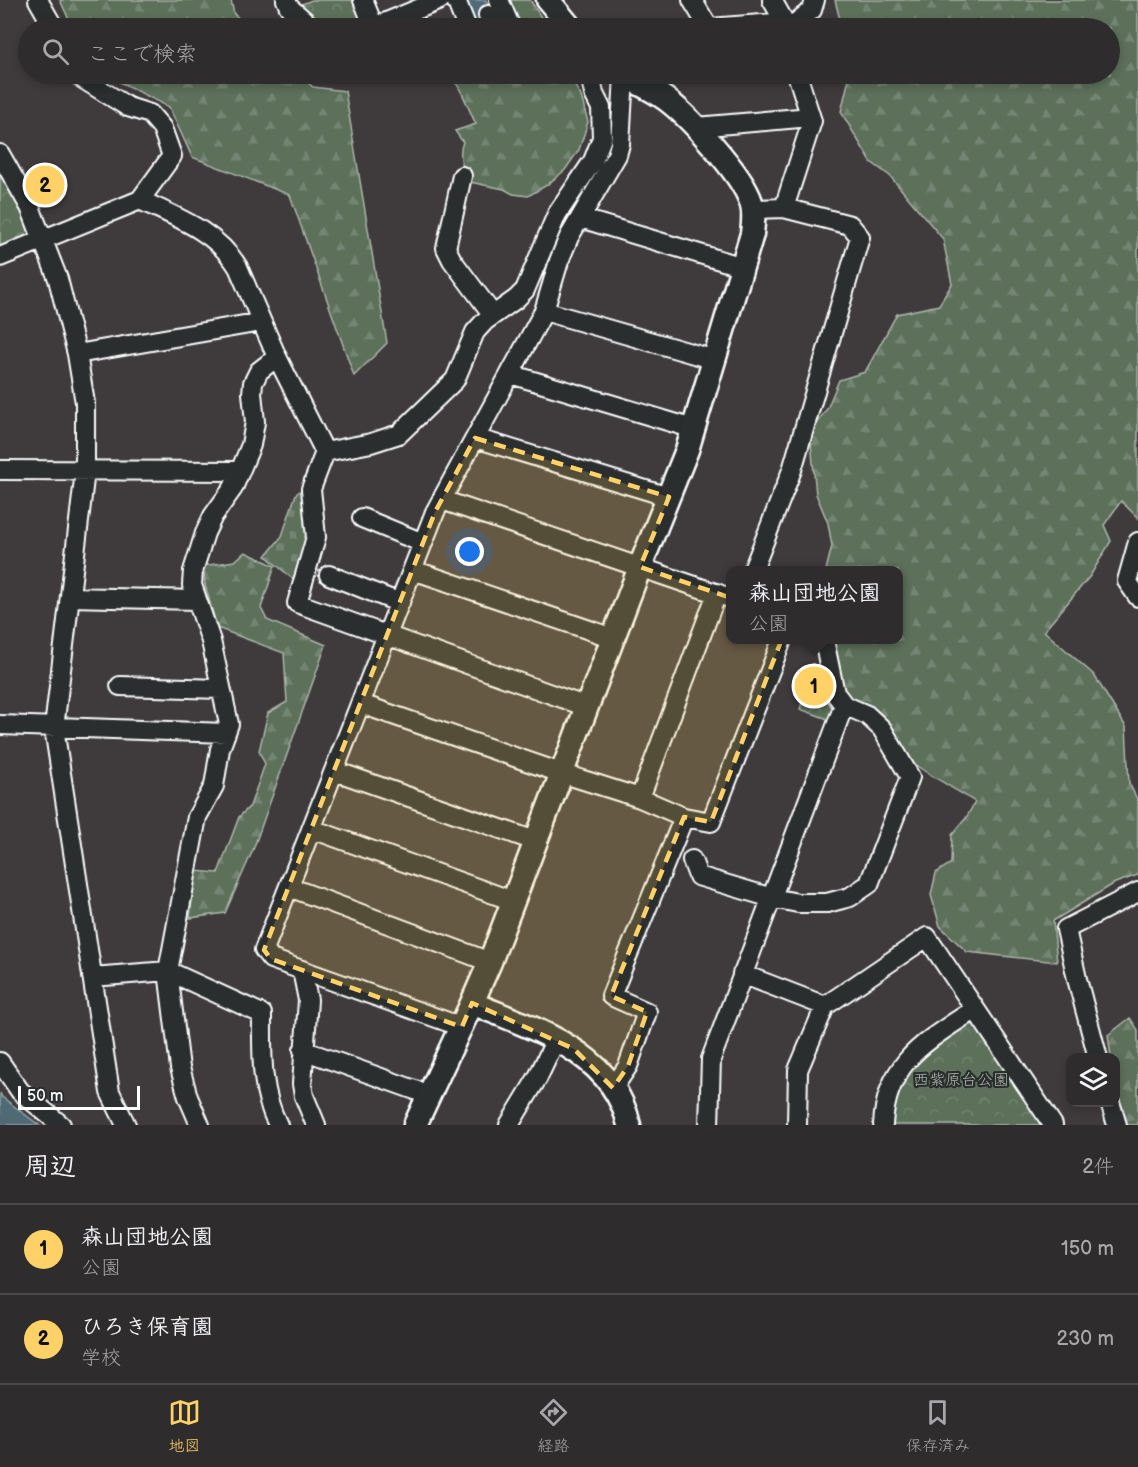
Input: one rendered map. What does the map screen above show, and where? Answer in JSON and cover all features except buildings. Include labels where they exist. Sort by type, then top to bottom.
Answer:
[{"type":"street","points":[[38,0],[48,18]]},
{"type":"street","points":[[286,0],[289,7],[302,18]]},
{"type":"street","points":[[363,0],[369,18]]},
{"type":"street","points":[[397,18],[440,0]]},
{"type":"street","points":[[456,0],[463,18]]},
{"type":"street","points":[[548,0],[563,18]]},
{"type":"street","points":[[692,0],[703,18]]},
{"type":"street","points":[[772,0],[782,18]]},
{"type":"street","points":[[801,18],[812,10],[815,0]]},
{"type":"street","points":[[0,257],[140,200],[172,156],[162,128],[150,114],[128,107],[91,84]]},
{"type":"street","points":[[325,452],[371,443],[399,434],[455,380],[475,333],[493,315],[525,290],[557,214],[593,162],[602,138],[601,108],[592,84]]},
{"type":"street","points":[[462,1027],[271,959],[264,950],[423,543],[442,500],[544,311],[568,237],[617,155],[620,144],[622,84]]},
{"type":"street","points":[[416,1125],[490,962],[640,567],[669,497],[694,429],[752,234],[754,209],[743,186],[721,154],[696,127],[661,96],[639,84]]},
{"type":"street","points":[[783,208],[812,121],[800,84]]},
{"type":"street","points":[[696,127],[799,118]]},
{"type":"street","points":[[0,154],[30,207],[61,289],[77,354],[85,403],[86,470],[54,728],[110,1092],[126,1125]]},
{"type":"street","points":[[462,176],[446,248],[452,260],[493,315]]},
{"type":"street","points":[[140,200],[197,227],[217,241],[230,254],[325,452],[311,489],[316,537],[297,603],[587,707]]},
{"type":"street","points":[[754,209],[783,208],[850,225],[860,237],[792,470],[755,566]]},
{"type":"street","points":[[580,218],[743,267]]},
{"type":"street","points":[[544,311],[715,360]]},
{"type":"street","points":[[77,354],[261,322]]},
{"type":"street","points":[[200,1125],[188,1097],[180,1068],[168,971],[197,816],[214,786],[220,748],[230,724],[211,641],[192,585],[193,571],[213,516],[233,488],[253,436],[253,383],[259,371],[278,357]]},
{"type":"street","points":[[510,374],[694,429]]},
{"type":"street","points":[[475,438],[669,497]]},
{"type":"street","points":[[0,470],[240,471]]},
{"type":"street","points":[[442,500],[724,596],[640,798]]},
{"type":"street","points":[[362,518],[423,543]]},
{"type":"street","points":[[1138,542],[1127,581],[1138,597]]},
{"type":"street","points":[[413,570],[613,638]]},
{"type":"street","points":[[329,575],[400,603]]},
{"type":"street","points":[[70,597],[197,600]]},
{"type":"street","points":[[361,704],[640,798],[684,817],[711,822],[780,644]]},
{"type":"street","points":[[692,860],[698,876],[772,898],[798,903],[826,903],[850,897],[869,884],[910,777],[882,729],[867,716],[844,705],[835,693],[825,644]]},
{"type":"street","points":[[120,686],[221,688]]},
{"type":"street","points":[[709,1125],[711,1059],[844,705]]},
{"type":"street","points":[[0,726],[226,733]]},
{"type":"street","points":[[335,771],[535,841]]},
{"type":"street","points":[[613,1088],[628,1066],[647,1012],[611,996],[684,817]]},
{"type":"street","points":[[312,829],[513,901]]},
{"type":"street","points":[[289,887],[490,962]]},
{"type":"street","points":[[1097,1053],[1066,929],[1138,892]]},
{"type":"street","points":[[797,1125],[798,1070],[825,1006],[927,937],[1053,1125]]},
{"type":"street","points":[[302,970],[308,1000],[302,1084],[304,1096],[316,1125]]},
{"type":"street","points":[[92,976],[168,971],[262,1014],[262,1072],[267,1097],[278,1125]]},
{"type":"street","points":[[742,975],[825,1006]]},
{"type":"street","points":[[472,1003],[556,1039],[589,1060],[613,1088],[629,1125]]},
{"type":"street","points":[[883,1125],[889,1094],[897,1074],[907,1059],[923,1044],[975,1009]]},
{"type":"street","points":[[509,1125],[538,1077],[556,1039]]},
{"type":"street","points":[[303,1050],[429,1095]]},
{"type":"street","points":[[0,1062],[20,1091],[61,1125]]},
{"type":"street","points":[[1112,1107],[1117,1125]]},
{"type":"highlighted area","points":[[475,438],[669,497],[640,567],[790,618],[711,822],[684,817],[611,996],[647,1012],[628,1066],[613,1088],[574,1049],[472,1003],[462,1027],[271,959],[264,950],[435,512]]},
{"type":"green space","points":[[60,0],[231,0],[234,14],[239,18],[68,18]]},
{"type":"green space","points":[[312,0],[356,0],[362,18],[311,18],[297,6]]},
{"type":"green space","points":[[504,0],[530,0],[542,18],[512,18]]},
{"type":"green space","points":[[835,0],[1138,0],[1138,518],[1121,501],[1104,525],[1111,541],[1090,576],[1044,631],[1094,675],[1126,727],[1129,783],[1138,801],[1138,875],[1115,883],[1053,921],[1057,962],[967,952],[940,926],[931,895],[936,873],[951,863],[952,835],[975,802],[908,760],[886,740],[873,706],[846,696],[835,686],[826,644],[903,644],[903,566],[827,566],[832,546],[828,523],[816,494],[810,432],[827,409],[839,380],[865,372],[897,314],[939,305],[952,284],[943,239],[890,176],[871,162],[841,112],[848,84],[1120,84],[1120,18],[840,18]]},
{"type":"green space","points":[[124,84],[310,84],[313,87],[345,91],[387,343],[354,376],[290,195],[192,157],[169,107]]},
{"type":"green space","points":[[456,84],[574,84],[581,96],[588,122],[579,150],[565,170],[547,185],[528,196],[470,182],[461,157],[463,142],[455,131],[476,124]]},
{"type":"green space","points":[[0,169],[31,231],[28,238],[0,249]]},
{"type":"green space","points":[[303,489],[311,535],[295,581],[266,556],[282,536],[296,494]]},
{"type":"green space","points":[[245,552],[275,566],[261,608],[267,620],[326,645],[253,850],[225,913],[190,918],[195,871],[218,873],[239,817],[250,806],[265,764],[259,751],[268,713],[287,702],[284,653],[217,628],[205,585],[203,566],[235,561]]},
{"type":"green space","points":[[813,664],[819,674],[825,698],[834,710],[828,719],[800,709]]},
{"type":"green space","points":[[1130,1018],[1138,1030],[1138,1125],[1126,1125],[1120,1106],[1120,1053],[1110,1053],[1108,1035]]},
{"type":"green space","name":"西紫原台公園","points":[[968,1022],[976,1024],[1044,1125],[891,1125],[893,1100],[909,1066]]},
{"type":"water","points":[[464,0],[486,0],[490,10],[488,18],[470,18]]},
{"type":"water","points":[[0,1093],[2,1097],[39,1125],[2,1125],[0,1123]]},
{"type":"place","name":"ひろき保育園","points":[[45,185]]},
{"type":"place","name":"森山団地公園","points":[[814,686]]}]
